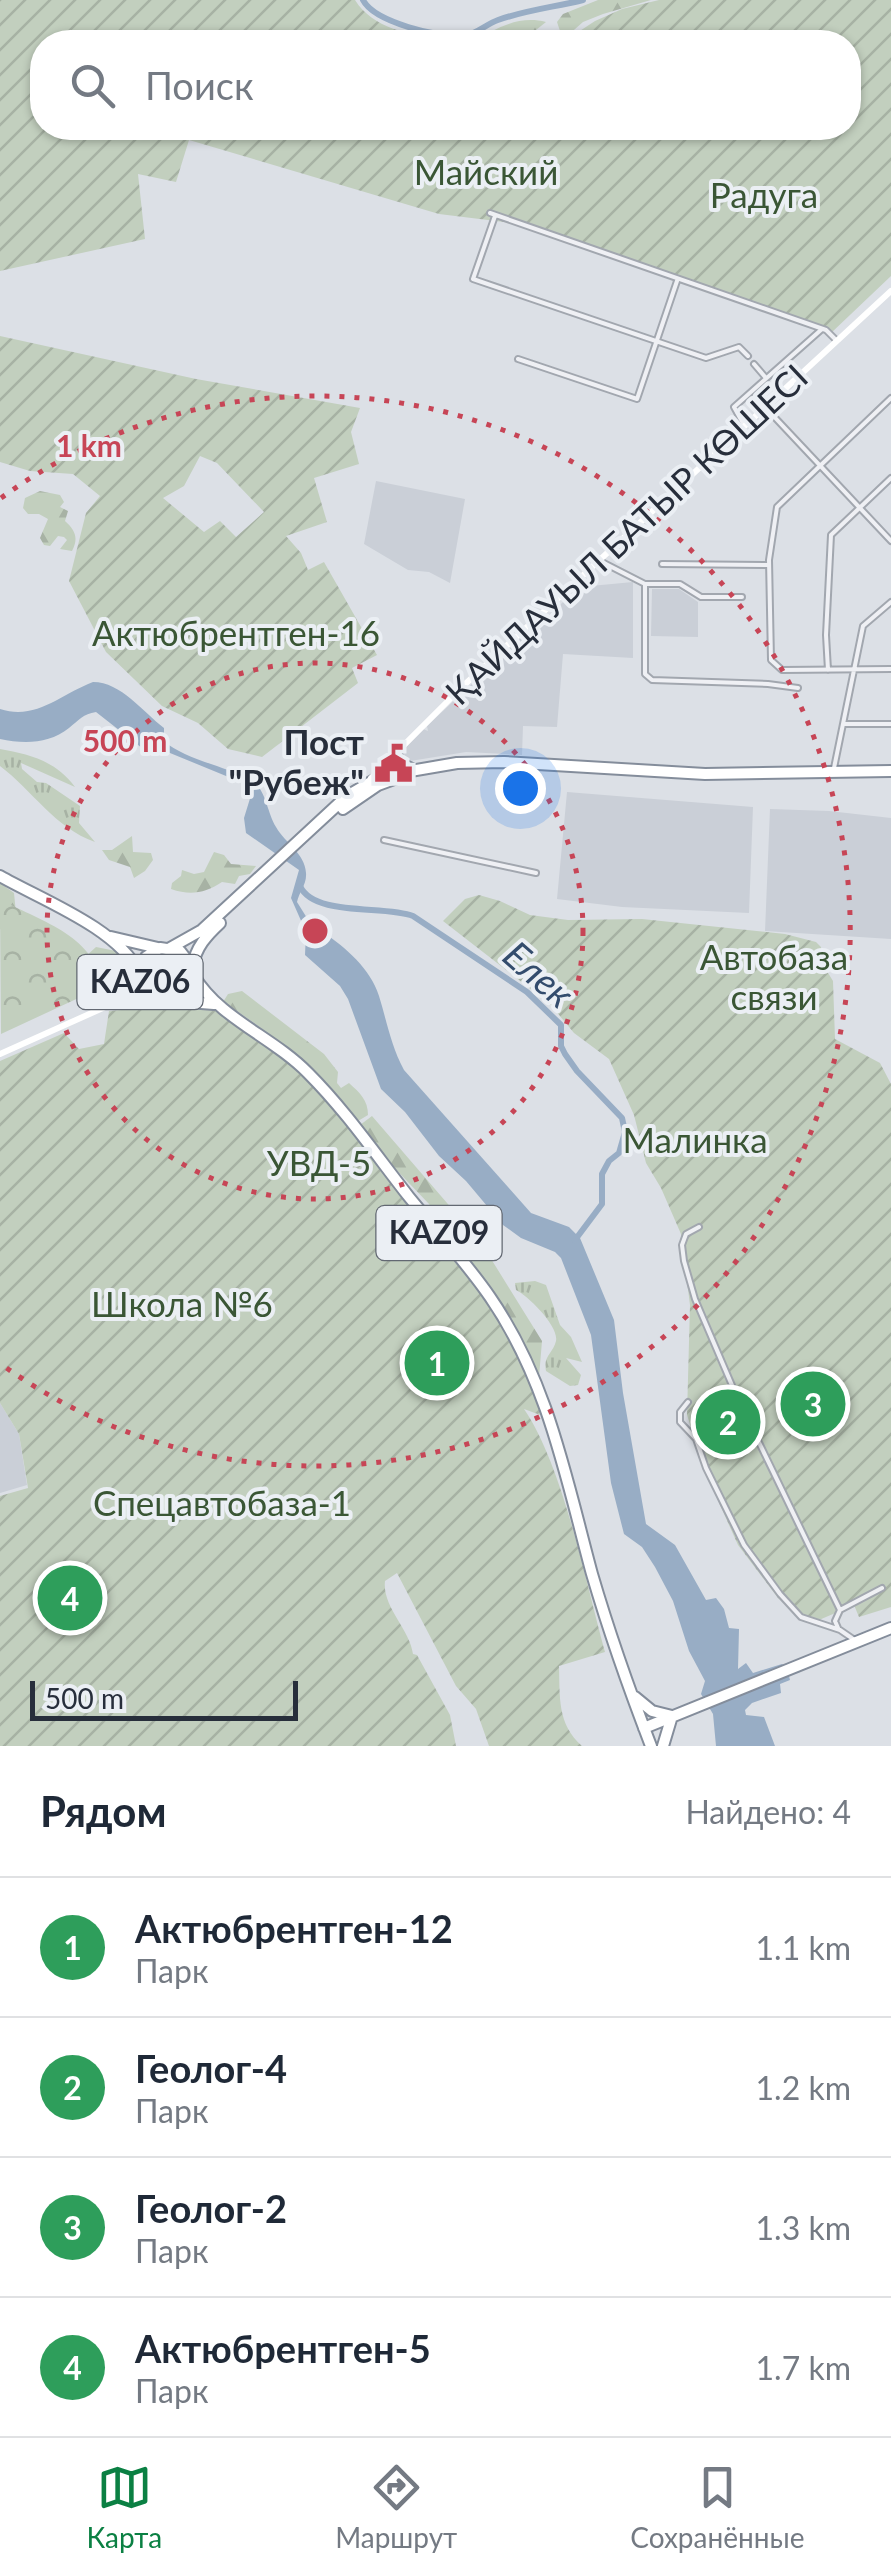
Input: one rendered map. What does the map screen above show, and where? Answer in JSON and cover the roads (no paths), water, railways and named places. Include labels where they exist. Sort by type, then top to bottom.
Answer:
[{"type":"highway","points":[[396,751],[400,765],[418,770]]},
{"type":"highway","name":"KАZ06","points":[[0,876],[106,935],[130,957],[146,993],[159,1001],[174,1001],[188,992],[206,935],[366,782],[457,763],[504,762],[705,774],[891,771]]},
{"type":"highway","name":"KАZ06","points":[[317,829],[378,786],[418,770]]},
{"type":"highway","name":"KАZ06","points":[[139,976],[146,957],[202,930],[238,902]]},
{"type":"highway","name":"KАZ06","points":[[106,935],[180,952],[193,972]]},
{"type":"highway","name":"KAZ09","points":[[193,972],[214,1004],[282,1050],[332,1099],[477,1280],[508,1325],[553,1424],[602,1606],[651,1746]]},
{"type":"highway","name":"KAZ09","points":[[174,1001],[214,1004]]},
{"type":"highway","points":[[644,1728],[891,1628]]},
{"type":"highway","points":[[629,1690],[652,1710],[674,1715]]},
{"type":"highway","points":[[663,1746],[674,1715]]},
{"type":"street","points":[[748,356],[740,346],[706,358],[698,356],[474,279],[493,214],[822,329],[836,340]]},
{"type":"street","points":[[518,359],[637,399],[677,280]]},
{"type":"street","name":"ҚАЙДАУЫЛ БАТЫР КӨШЕСІ","points":[[351,802],[396,751],[891,291]]},
{"type":"street","points":[[744,426],[734,408],[822,329]]},
{"type":"street","points":[[754,364],[766,378]]},
{"type":"street","points":[[891,398],[777,506],[769,565],[771,660],[782,670],[891,669]]},
{"type":"street","points":[[765,407],[891,541]]},
{"type":"street","points":[[828,670],[826,635],[832,535],[891,478]]},
{"type":"street","points":[[598,560],[645,584],[680,584],[701,598],[742,597]]},
{"type":"street","points":[[662,564],[769,565]]},
{"type":"street","points":[[645,584],[645,674],[652,680],[798,688]]},
{"type":"street","points":[[833,772],[863,626],[891,602]]},
{"type":"street","points":[[843,724],[891,724]]},
{"type":"street","points":[[384,840],[536,873]]},
{"type":"street","points":[[114,1003],[139,976]]},
{"type":"street","points":[[0,1054],[114,1003],[159,1001]]},
{"type":"street","points":[[699,1227],[686,1234],[682,1245],[695,1299],[737,1397],[840,1610]]},
{"type":"street","points":[[688,1402],[680,1412],[680,1422],[696,1439],[744,1545],[801,1617],[840,1630],[856,1642]]},
{"type":"street","points":[[840,1630],[835,1621],[840,1610],[882,1588]]},
{"type":"water","points":[[93,682],[113,687],[131,699],[164,728],[164,741],[172,747],[255,783],[276,827],[305,866],[305,881],[297,902],[313,937],[323,932],[370,976],[404,1070],[531,1213],[569,1227],[580,1238],[614,1320],[646,1524],[675,1545],[706,1600],[716,1598],[729,1628],[739,1629],[738,1669],[746,1663],[753,1673],[782,1664],[787,1668],[790,1680],[780,1684],[781,1693],[752,1703],[745,1710],[746,1715],[764,1717],[775,1746],[716,1746],[713,1714],[701,1694],[705,1681],[689,1651],[673,1601],[642,1547],[624,1534],[611,1483],[591,1335],[561,1258],[503,1225],[381,1089],[348,999],[340,986],[305,955],[306,932],[291,898],[299,870],[246,833],[244,818],[252,792],[248,785],[170,753],[159,744],[147,752],[96,712],[45,740],[0,739],[0,709],[37,709]]},
{"type":"waterway","points":[[363,0],[393,22],[421,30]]},
{"type":"waterway","points":[[479,30],[509,17],[583,0]]},
{"type":"waterway","name":"Елек","points":[[300,886],[308,896],[335,906],[413,916],[527,992],[561,1025],[565,1054],[622,1118],[625,1132],[619,1153],[602,1174],[602,1204],[575,1240]]},
{"type":"place","name":"Пост \"Рубеж\"","points":[[394,763]]},
{"type":"place","name":"Актюбрентген-12","points":[[437,1363]]},
{"type":"place","name":"Геолог-2","points":[[813,1404]]},
{"type":"place","name":"Геолог-4","points":[[728,1422]]},
{"type":"place","name":"Актюбрентген-5","points":[[70,1598]]},
{"type":"park label","name":"Майский","points":[[486,173]]},
{"type":"park label","name":"Радуга","points":[[764,196]]},
{"type":"park label","name":"Актюбрентген-16","points":[[236,634]]},
{"type":"park label","name":"Автобаза связи","points":[[774,978]]},
{"type":"park label","name":"Малинка","points":[[695,1141]]},
{"type":"park label","name":"УВД-5","points":[[319,1164]]},
{"type":"park label","name":"Школа №6","points":[[182,1305]]},
{"type":"park label","name":"Спецавтобаза-1","points":[[222,1504]]}]
